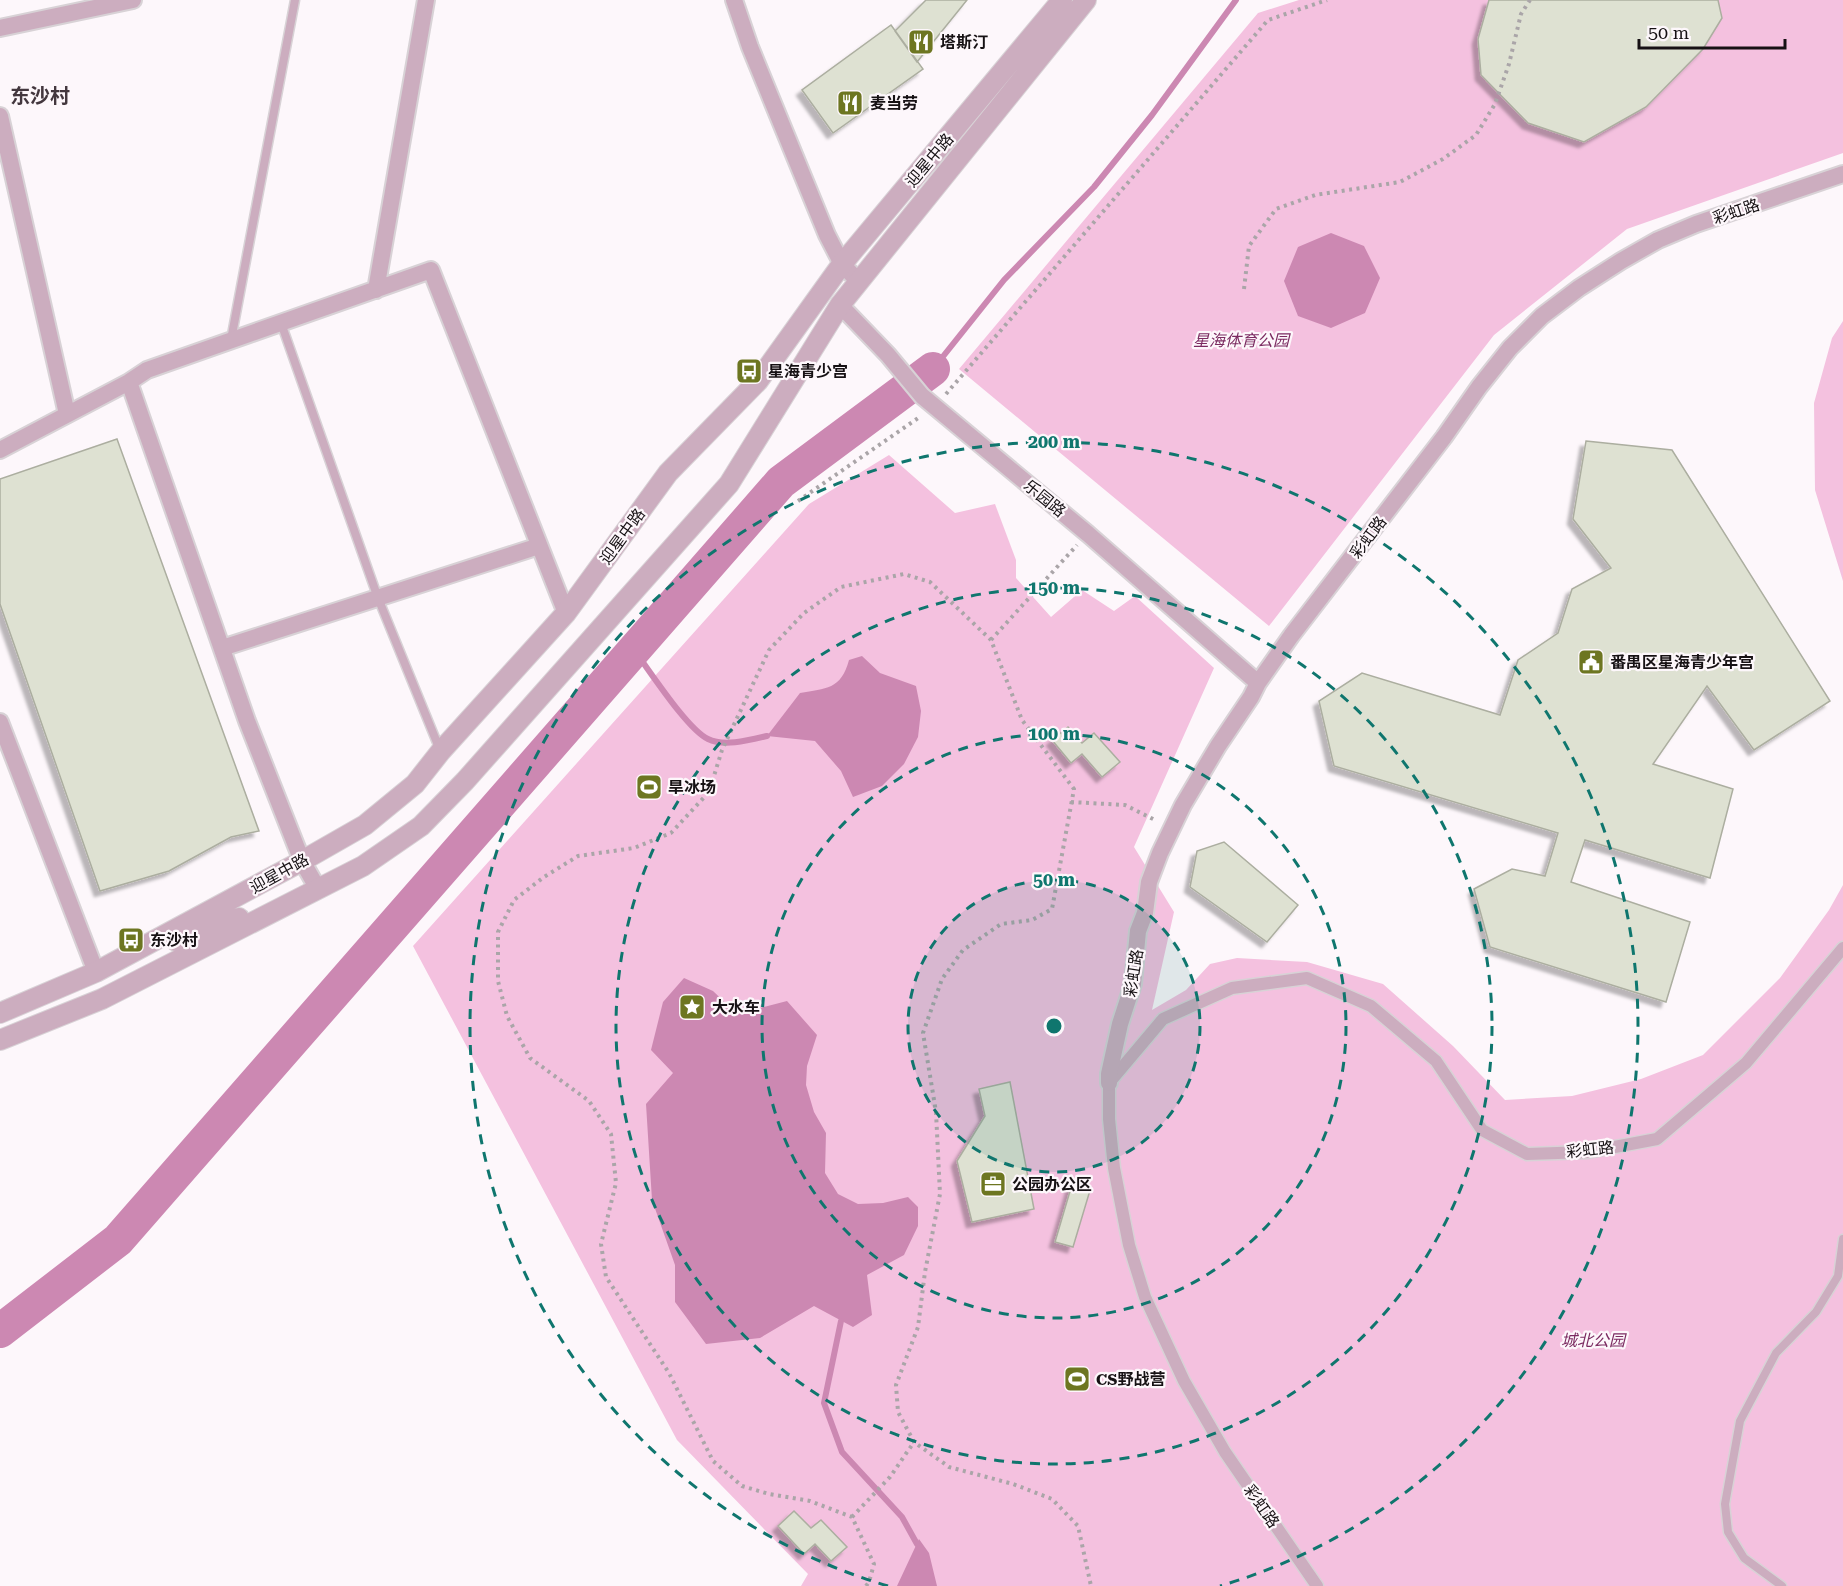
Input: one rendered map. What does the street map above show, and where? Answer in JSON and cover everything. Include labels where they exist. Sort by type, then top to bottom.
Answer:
[{"type":"street","points":[[0,28],[133,0]]},
{"type":"street","points":[[376,290],[426,0]]},
{"type":"street","points":[[734,0],[754,58],[827,235],[842,264],[858,281]]},
{"type":"street","name":"迎星中路","points":[[0,1029],[96,972],[365,825],[415,784],[441,751],[566,614],[668,473],[758,381],[842,264],[1062,0]]},
{"type":"street","name":"迎星中路","points":[[0,1040],[102,999],[363,866],[421,826],[465,782],[729,484],[840,305],[1086,0]]},
{"type":"street","points":[[0,116],[67,414]]},
{"type":"street","name":"彩虹路","points":[[1317,1586],[1225,1452],[1184,1381],[1145,1297],[1129,1245],[1114,1168],[1109,1119],[1109,1074],[1120,1023],[1133,984],[1138,931],[1145,913],[1149,882],[1183,805],[1258,683],[1291,636],[1510,348],[1542,316],[1579,288],[1658,240],[1696,224],[1843,174]]},
{"type":"street","points":[[0,450],[129,382],[147,370],[431,270],[566,614]]},
{"type":"street","name":"乐园路","points":[[840,305],[888,355],[928,402],[1088,534],[1258,683]]},
{"type":"street","points":[[129,382],[247,721],[302,861],[318,889]]},
{"type":"street","points":[[222,648],[539,546]]},
{"type":"street","points":[[0,722],[96,972]]},
{"type":"street","name":"迎星中路","points":[[0,1013],[96,972],[318,889]]},
{"type":"street","name":"彩虹路","points":[[1109,1083],[1163,1019],[1232,988],[1307,978],[1371,1006],[1428,1054],[1436,1061],[1482,1130],[1527,1154],[1599,1150],[1657,1139],[1746,1063],[1843,948]]},
{"type":"lane","points":[[231,341],[295,0]]},
{"type":"lane","points":[[281,323],[378,598],[441,751]]},
{"type":"lane","points":[[1782,1586],[1743,1558],[1728,1532],[1725,1504],[1740,1421],[1776,1353],[1816,1312],[1838,1276],[1843,1239]]},
{"type":"path","points":[[798,501],[928,402],[978,359],[1268,20],[1327,0]]},
{"type":"path","points":[[1244,289],[1249,246],[1276,209],[1315,195],[1400,182],[1443,159],[1476,135],[1495,104],[1509,64],[1521,14],[1530,0]]},
{"type":"path","points":[[991,640],[1088,534]]},
{"type":"path","points":[[866,1586],[874,1564],[852,1517],[810,1501],[769,1494],[742,1486],[713,1461],[669,1373],[606,1277],[601,1244],[615,1183],[611,1134],[589,1101],[530,1058],[507,1016],[498,981],[498,932],[514,900],[544,877],[578,856],[633,848],[671,832],[709,792],[722,750],[769,650],[804,613],[841,587],[904,574],[930,582],[991,640],[1022,720],[1074,789],[1052,909],[1032,920],[1001,924],[963,950],[942,979],[923,1033],[936,1112],[940,1194],[925,1272],[918,1327],[896,1385],[898,1412],[914,1442],[949,1467],[1013,1484],[1052,1499],[1078,1526],[1091,1586]]},
{"type":"path","points":[[1071,802],[1125,805],[1173,829]]},
{"type":"path","points":[[852,1517],[890,1477],[914,1442]]},
{"type":"green space","name":"星海体育公园","points":[[1299,0],[1843,0],[1843,153],[1627,229],[1494,335],[1269,626],[959,369],[1258,13]]},
{"type":"green space","points":[[1843,321],[1843,581],[1815,490],[1814,403],[1832,338]]},
{"type":"green space","name":"城北公园","points":[[889,455],[955,513],[995,504],[1016,560],[1016,578],[1051,617],[1082,590],[1114,611],[1135,596],[1214,668],[1134,847],[1174,912],[1152,1010],[1186,990],[1210,964],[1237,958],[1307,962],[1383,984],[1453,1046],[1505,1100],[1572,1096],[1641,1079],[1703,1055],[1780,978],[1829,910],[1843,885],[1843,1586],[801,1586],[808,1574],[677,1440],[413,946],[809,504]]},
{"type":"shaded area","points":[[1331,233],[1364,246],[1380,278],[1365,313],[1331,328],[1298,316],[1284,281],[1298,247]]},
{"type":"shaded area","points":[[862,656],[880,673],[916,686],[921,711],[918,737],[904,764],[882,786],[853,797],[841,771],[815,741],[767,736],[800,693],[831,686],[842,677],[849,660]]},
{"type":"shaded area","points":[[684,978],[713,991],[737,1014],[787,1001],[817,1035],[807,1066],[806,1085],[814,1112],[826,1133],[825,1173],[838,1194],[858,1204],[883,1203],[908,1197],[918,1207],[918,1226],[904,1255],[867,1275],[872,1315],[853,1327],[814,1306],[760,1338],[706,1344],[675,1302],[675,1265],[652,1200],[646,1104],[673,1073],[651,1050],[663,1002]]},
{"type":"shaded area","points":[[919,1539],[929,1553],[937,1586],[897,1586]]},
{"type":"building","points":[[926,0],[967,0],[917,62],[895,31]]},
{"type":"building","points":[[1489,0],[1718,0],[1722,18],[1703,49],[1646,107],[1584,142],[1528,123],[1481,75],[1478,39]]},
{"type":"building","points":[[891,25],[923,69],[833,133],[802,90]]},
{"type":"building","points":[[117,439],[259,831],[231,837],[169,871],[100,891],[0,604],[0,479]]},
{"type":"building","points":[[1586,441],[1672,450],[1830,701],[1754,750],[1707,686],[1653,764],[1733,789],[1710,878],[1585,840],[1571,882],[1690,922],[1666,1002],[1490,947],[1474,889],[1512,869],[1545,876],[1558,833],[1334,766],[1319,701],[1362,673],[1500,715],[1518,660],[1558,633],[1572,589],[1611,568],[1573,519]]},
{"type":"building","points":[[1068,727],[1082,743],[1094,733],[1120,762],[1102,777],[1082,754],[1071,763],[1052,740]]},
{"type":"building","points":[[1224,842],[1298,905],[1267,942],[1190,887],[1197,851]]},
{"type":"building","points":[[1010,1082],[1034,1209],[972,1222],[957,1161],[985,1116],[979,1089]]},
{"type":"building","points":[[1073,1181],[1091,1187],[1073,1247],[1055,1242]]},
{"type":"building","points":[[794,1511],[811,1528],[821,1520],[847,1547],[831,1561],[815,1544],[804,1554],[778,1526]]},
{"type":"waterway","points":[[933,369],[1004,280],[1094,187],[1152,115],[1236,0]]},
{"type":"waterway","points":[[0,1331],[118,1240],[781,482],[933,369]]},
{"type":"waterway","points":[[634,650],[680,712],[699,733],[708,739],[729,743],[767,736]]},
{"type":"waterway","points":[[841,1321],[824,1403],[842,1452],[902,1517],[917,1544]]},
{"type":"place","name":"塔斯汀","points":[[921,42]]},
{"type":"place","name":"麦当劳","points":[[850,103]]},
{"type":"place","name":"星海青少宫","points":[[749,371]]},
{"type":"place","name":"番禺区星海青少年宫","points":[[1591,662]]},
{"type":"place","name":"旱冰场","points":[[649,787]]},
{"type":"place","name":"东沙村","points":[[131,940]]},
{"type":"place","name":"大水车","points":[[692,1007]]},
{"type":"place","name":"公园办公区","points":[[993,1184]]},
{"type":"place","name":"CS野战营","points":[[1077,1379]]},
{"type":"district","name":"东沙村","points":[[40,96]]}]
